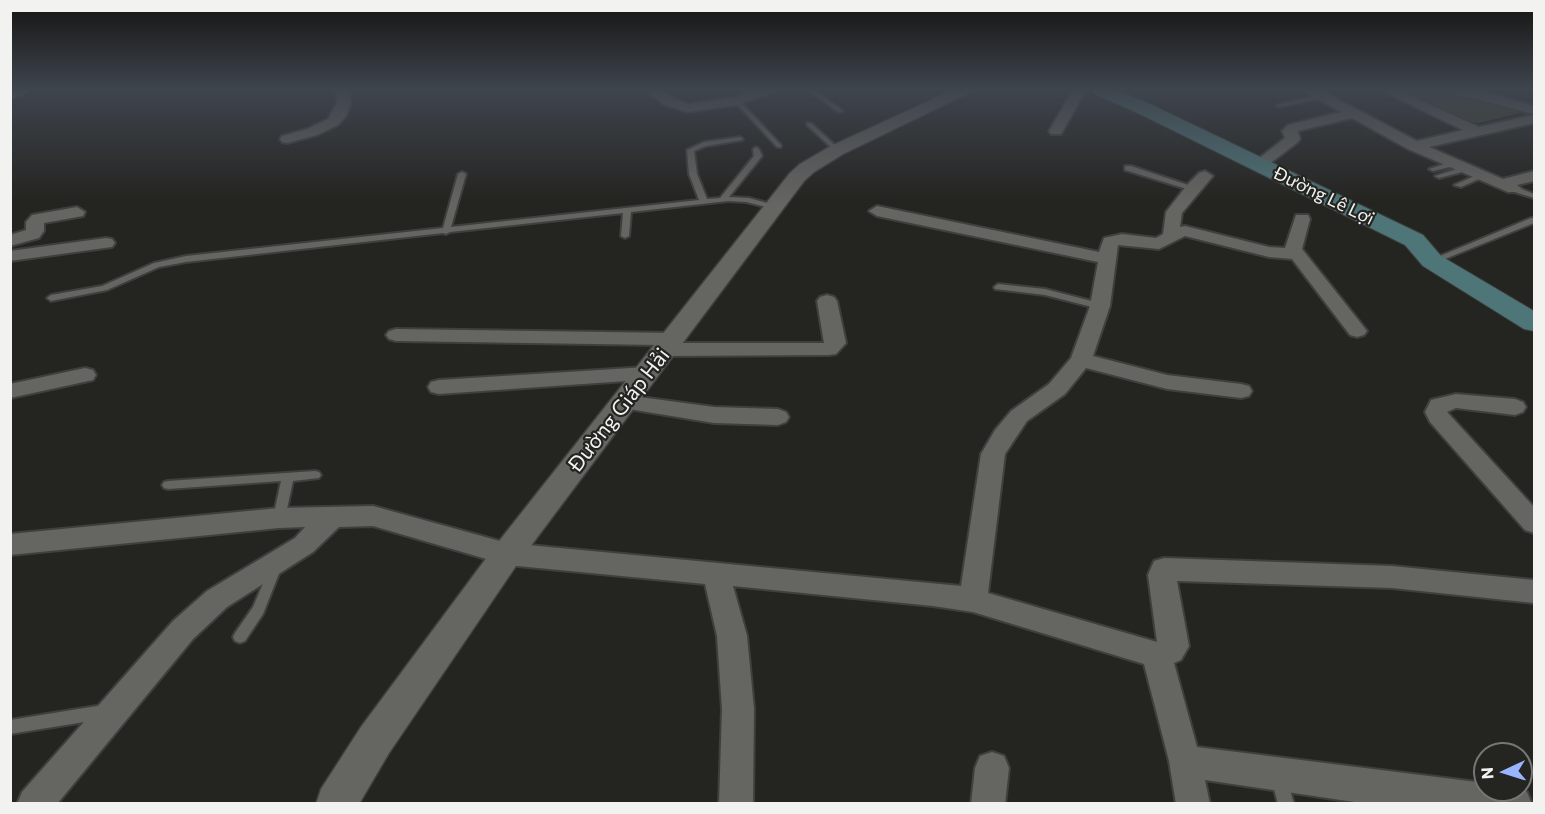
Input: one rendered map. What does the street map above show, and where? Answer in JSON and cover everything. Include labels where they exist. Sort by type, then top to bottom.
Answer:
[{"type":"main road","name":"Đường Lê Lợi","points":[[1184,128],[1414,240],[1432,261],[1533,320]]},
{"type":"street","points":[[287,139],[320,128]]},
{"type":"street","name":"Đường Giáp Hải","points":[[336,804],[375,740],[507,554],[802,173],[837,150],[885,128]]},
{"type":"street","points":[[1259,165],[1293,140],[1289,131],[1293,128]]},
{"type":"street","points":[[1379,128],[1457,166],[1507,186],[1534,176]]},
{"type":"street","points":[[1470,128],[1474,130]]},
{"type":"street","points":[[1413,146],[1485,128]]},
{"type":"street","points":[[1172,235],[1174,212],[1192,188],[1205,176]]},
{"type":"street","points":[[10,241],[33,234],[35,222],[38,219],[77,212]]},
{"type":"street","points":[[877,212],[1107,259]]},
{"type":"street","points":[[972,600],[993,454],[1003,436],[1019,416],[1057,388],[1081,360],[1100,306],[1112,239],[1122,238],[1155,245],[1180,232],[1192,232],[1282,254],[1292,254],[1302,219]]},
{"type":"street","points":[[10,255],[106,243]]},
{"type":"street","points":[[1294,250],[1357,331]]},
{"type":"street","points":[[396,335],[829,349],[836,343],[827,301]]},
{"type":"street","points":[[1081,360],[1167,382],[1241,391]]},
{"type":"street","points":[[439,387],[647,374]]},
{"type":"street","points":[[10,391],[85,375]]},
{"type":"street","points":[[1515,407],[1456,401],[1438,405],[1436,412],[1441,422],[1471,451],[1534,522]]},
{"type":"street","points":[[625,402],[714,415],[778,417]]},
{"type":"street","points":[[34,804],[183,630],[209,605],[308,541],[335,515]]},
{"type":"street","points":[[10,545],[279,518],[335,515],[373,516],[507,554],[933,594],[972,600],[1157,655],[1170,651],[1174,646],[1162,575],[1164,569],[1392,577],[1534,591]]},
{"type":"street","points":[[716,574],[732,636],[738,709],[736,804]]},
{"type":"street","points":[[1157,655],[1185,761],[1193,804]]},
{"type":"street","points":[[1185,761],[1503,803]]},
{"type":"street","points":[[988,804],[992,768]]},
{"type":"lane","points":[[763,128],[779,146]]},
{"type":"lane","points":[[813,128],[837,150]]},
{"type":"lane","points":[[704,202],[693,174],[690,150],[704,144],[740,139]]},
{"type":"lane","points":[[722,200],[758,156],[756,149]]},
{"type":"lane","points":[[1433,169],[1457,166]]},
{"type":"lane","points":[[1439,176],[1457,166]]},
{"type":"lane","points":[[1128,168],[1192,188]]},
{"type":"lane","points":[[446,232],[462,174]]},
{"type":"lane","points":[[1458,185],[1482,176]]},
{"type":"lane","points":[[1507,186],[1534,196]]},
{"type":"lane","points":[[51,298],[104,288],[157,265],[186,259],[722,200],[746,200],[776,208]]},
{"type":"lane","points":[[625,236],[627,211]]},
{"type":"lane","points":[[1432,261],[1534,220]]},
{"type":"lane","points":[[998,287],[1046,292],[1100,306]]},
{"type":"lane","points":[[168,485],[315,476]]},
{"type":"lane","points":[[279,518],[288,477]]},
{"type":"lane","points":[[240,637],[258,610],[277,563]]},
{"type":"lane","points":[[10,727],[115,710]]},
{"type":"lane","points":[[1278,773],[1286,804]]}]
